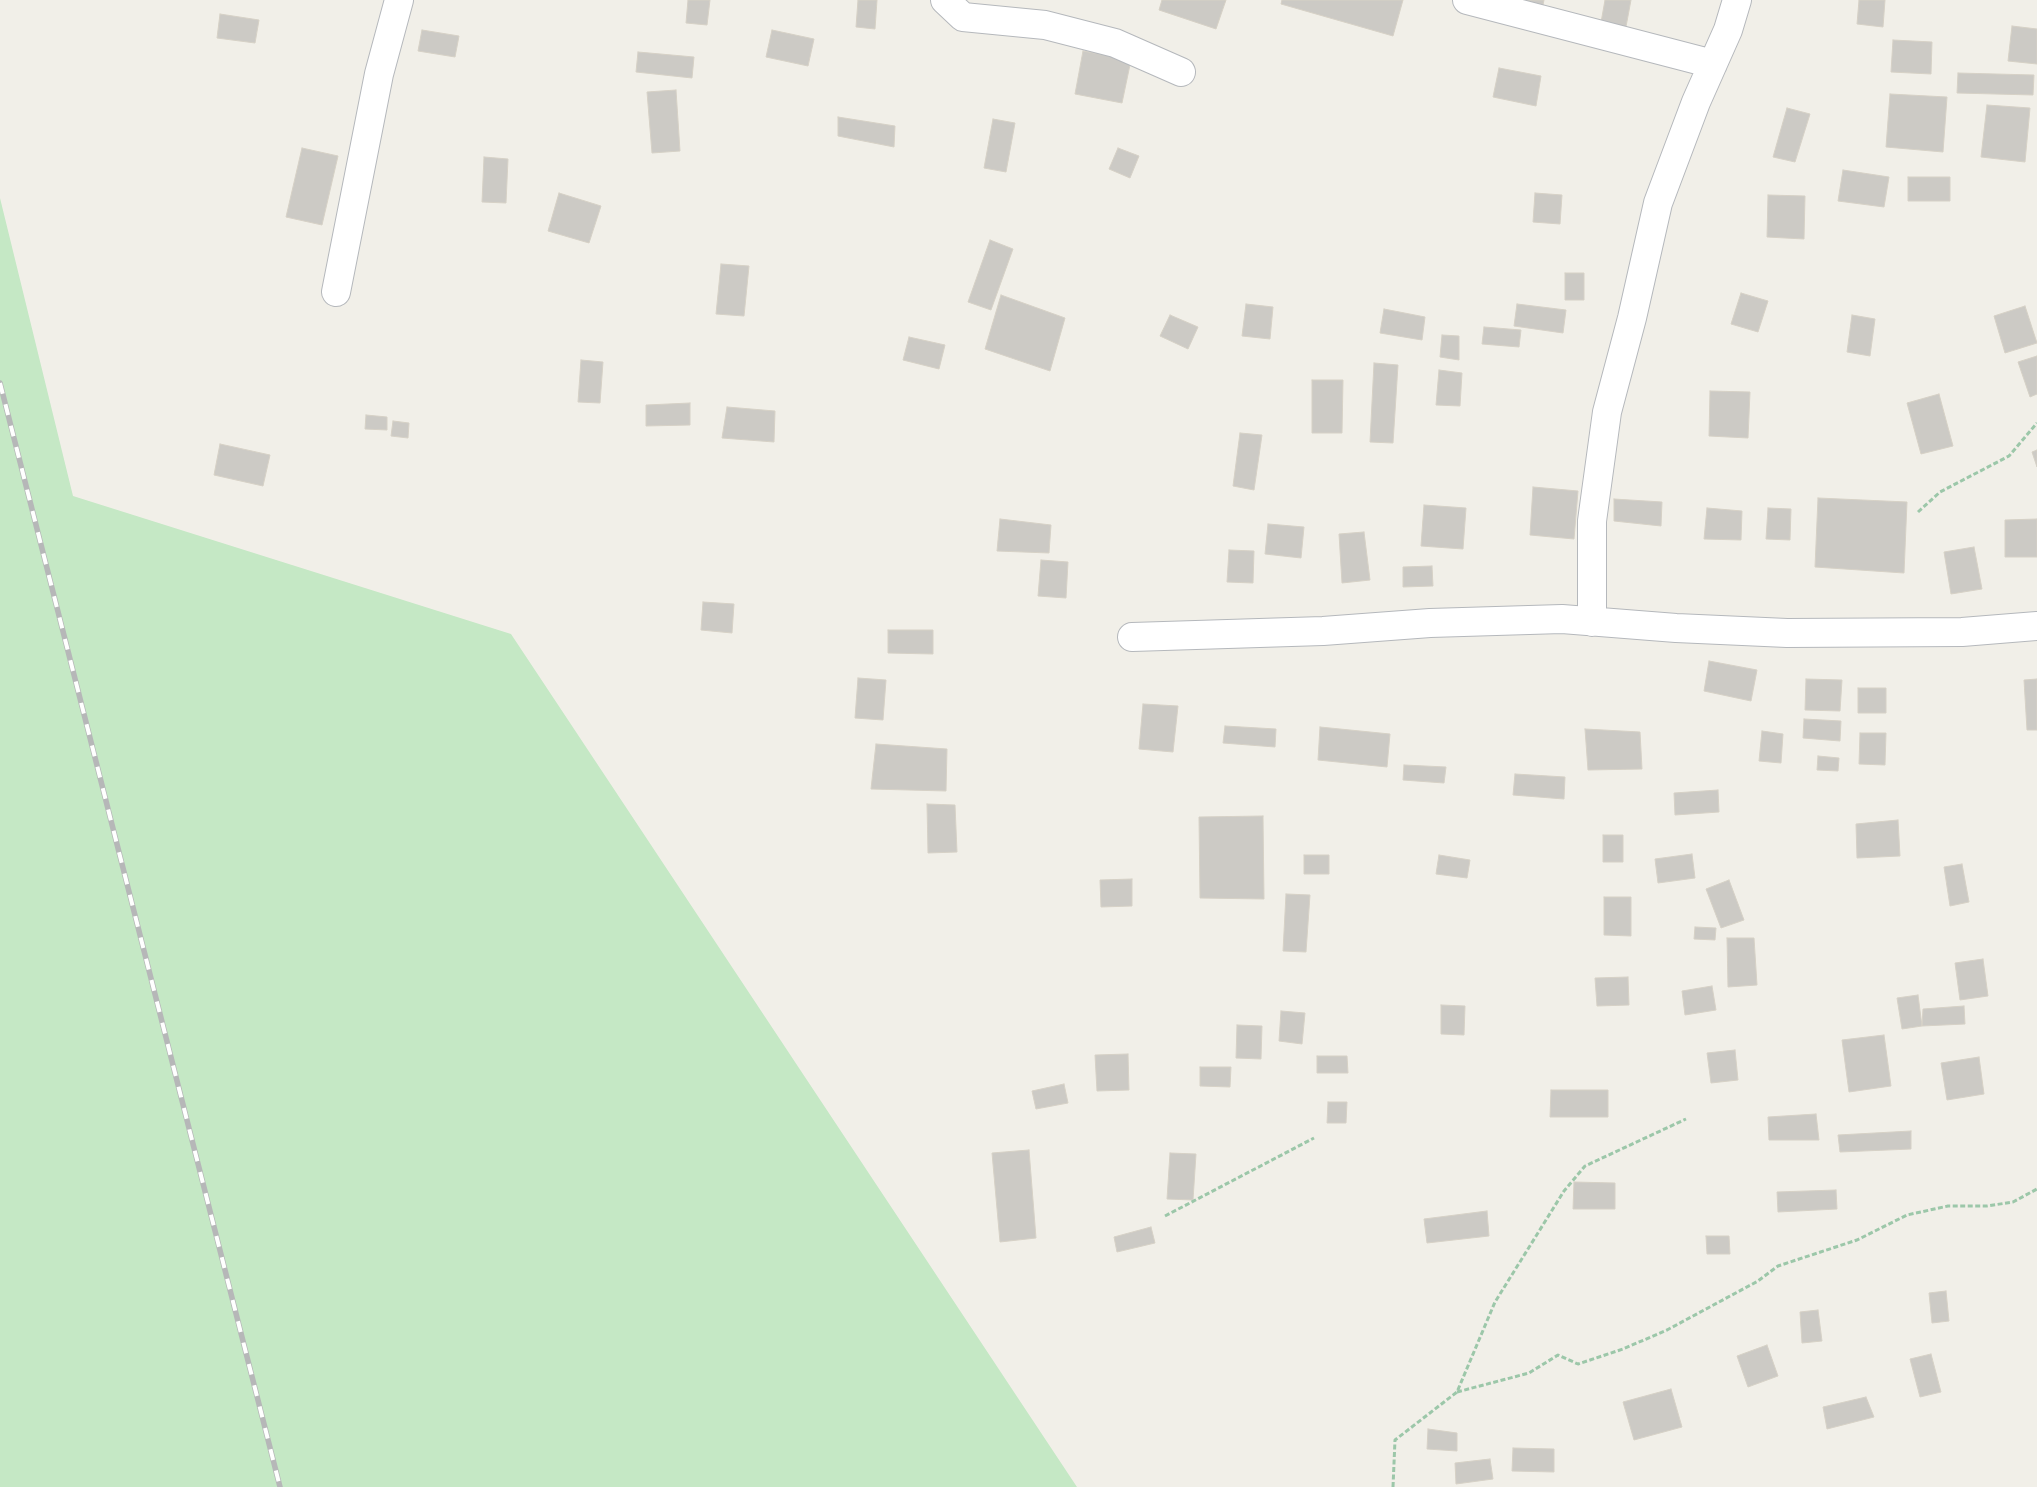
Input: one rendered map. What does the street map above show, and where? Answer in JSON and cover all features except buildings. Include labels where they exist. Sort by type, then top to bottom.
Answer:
[{"type":"street","points":[[336,292],[379,74],[399,0]]},
{"type":"street","points":[[945,0],[963,17],[1045,25],[1115,43],[1181,72]]},
{"type":"street","points":[[1467,0],[1713,64]]},
{"type":"street","points":[[1592,622],[1592,521],[1607,412],[1632,318],[1658,203],[1696,102],[1728,30],[1737,0]]},
{"type":"street","points":[[1132,638],[1323,631],[1440,622],[1562,619],[1778,633],[1880,634],[1962,632],[2037,626]]},
{"type":"path","points":[[1918,512],[1940,492],[2009,456],[2037,423]]},
{"type":"path","points":[[1457,1392],[1495,1302],[1564,1191],[1585,1166],[1686,1119]]},
{"type":"path","points":[[1164,1216],[1314,1138]]},
{"type":"path","points":[[1393,1487],[1395,1440],[1457,1392],[1529,1373],[1558,1355],[1578,1364],[1623,1349],[1667,1330],[1758,1281],[1778,1266],[1858,1240],[1907,1215],[1948,1206],[1987,1206],[2014,1202],[2037,1189]]},
{"type":"green space","points":[[0,198],[73,496],[511,634],[1077,1487],[0,1487]]},
{"type":"railway","points":[[0,383],[280,1487]]}]
